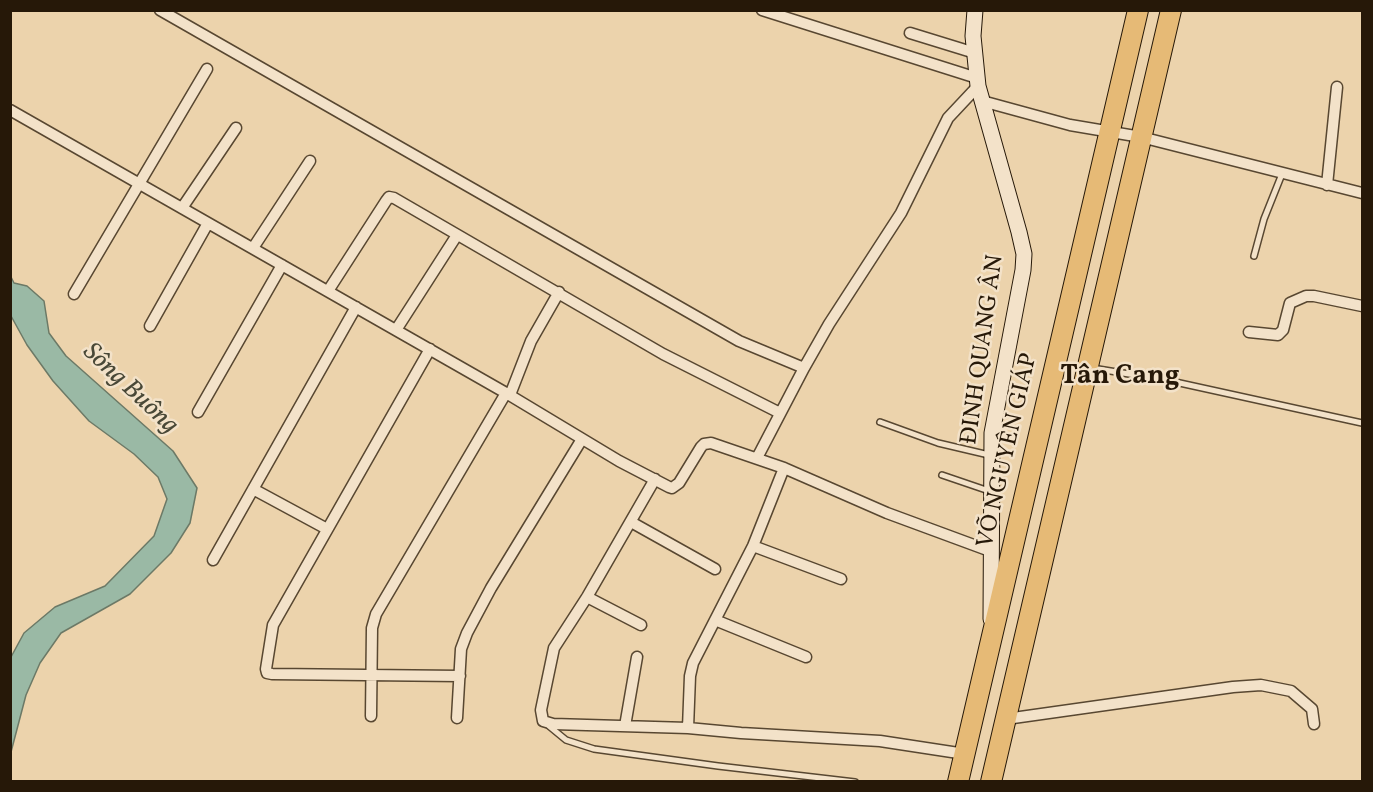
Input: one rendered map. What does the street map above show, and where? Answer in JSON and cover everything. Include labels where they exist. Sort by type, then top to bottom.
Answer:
[{"type":"highway","name":"VÕ NGUYÊN GIÁP","points":[[958,782],[1138,10]]},
{"type":"highway","points":[[991,782],[1171,10]]},
{"type":"street","points":[[160,10],[739,341],[804,368]]},
{"type":"street","points":[[757,458],[829,324],[901,213],[948,118],[977,82],[762,10]]},
{"type":"street","name":"ĐINH QUANG ÂN","points":[[975,10],[977,82],[1024,254],[1023,270],[996,406],[991,455],[991,626],[985,666]]},
{"type":"street","points":[[910,33],[975,53]]},
{"type":"street","points":[[74,294],[207,69]]},
{"type":"street","points":[[1327,185],[1337,87]]},
{"type":"street","points":[[982,101],[1070,125],[1142,137],[1362,193]]},
{"type":"street","points":[[10,110],[430,349],[619,461],[672,488],[676,486],[701,447],[708,443],[784,468],[887,513],[990,550]]},
{"type":"street","points":[[182,208],[236,128]]},
{"type":"street","points":[[253,248],[310,161]]},
{"type":"street","points":[[328,291],[389,197],[559,292],[663,354],[780,413]]},
{"type":"street","points":[[150,326],[208,222]]},
{"type":"street","points":[[396,330],[457,235]]},
{"type":"street","points":[[198,412],[282,265]]},
{"type":"street","points":[[370,716],[372,628],[376,614],[508,394],[531,341],[559,292]]},
{"type":"street","points":[[1250,332],[1278,335],[1283,330],[1290,303],[1306,296],[1362,306]]},
{"type":"street","points":[[213,560],[356,307]]},
{"type":"street","points":[[430,349],[273,625],[269,640],[267,673],[460,676]]},
{"type":"street","points":[[457,718],[461,649],[470,626],[582,439]]},
{"type":"street","points":[[688,728],[690,676],[693,663],[753,546],[784,468]]},
{"type":"street","points":[[655,479],[587,597],[554,648],[541,710],[543,721],[553,724],[688,728],[880,741],[965,754]]},
{"type":"street","points":[[253,489],[327,529]]},
{"type":"street","points":[[631,522],[716,569]]},
{"type":"street","points":[[753,546],[841,579]]},
{"type":"street","points":[[587,597],[641,625]]},
{"type":"street","points":[[715,620],[806,657]]},
{"type":"street","points":[[625,726],[637,657]]},
{"type":"street","points":[[1006,719],[1221,688],[1261,685],[1291,691],[1312,709],[1314,724]]},
{"type":"lane","points":[[1254,256],[1264,219],[1282,174]]},
{"type":"lane","points":[[1088,367],[1166,380],[1362,423]]},
{"type":"lane","points":[[880,422],[938,443],[991,455]]},
{"type":"lane","points":[[942,474],[991,492]]},
{"type":"lane","points":[[543,721],[566,740],[594,749],[855,782]]},
{"type":"shaded area","name":"Sông Buông","points":[[11,277],[14,283],[27,286],[44,301],[49,333],[66,356],[173,451],[197,488],[190,523],[171,553],[130,594],[61,633],[40,663],[26,695],[11,752],[11,657],[24,633],[55,607],[105,586],[154,536],[167,499],[158,477],[134,454],[89,421],[53,381],[27,345],[11,316]]},
{"type":"district","name":"Tân Cang","points":[[1120,378]]}]
